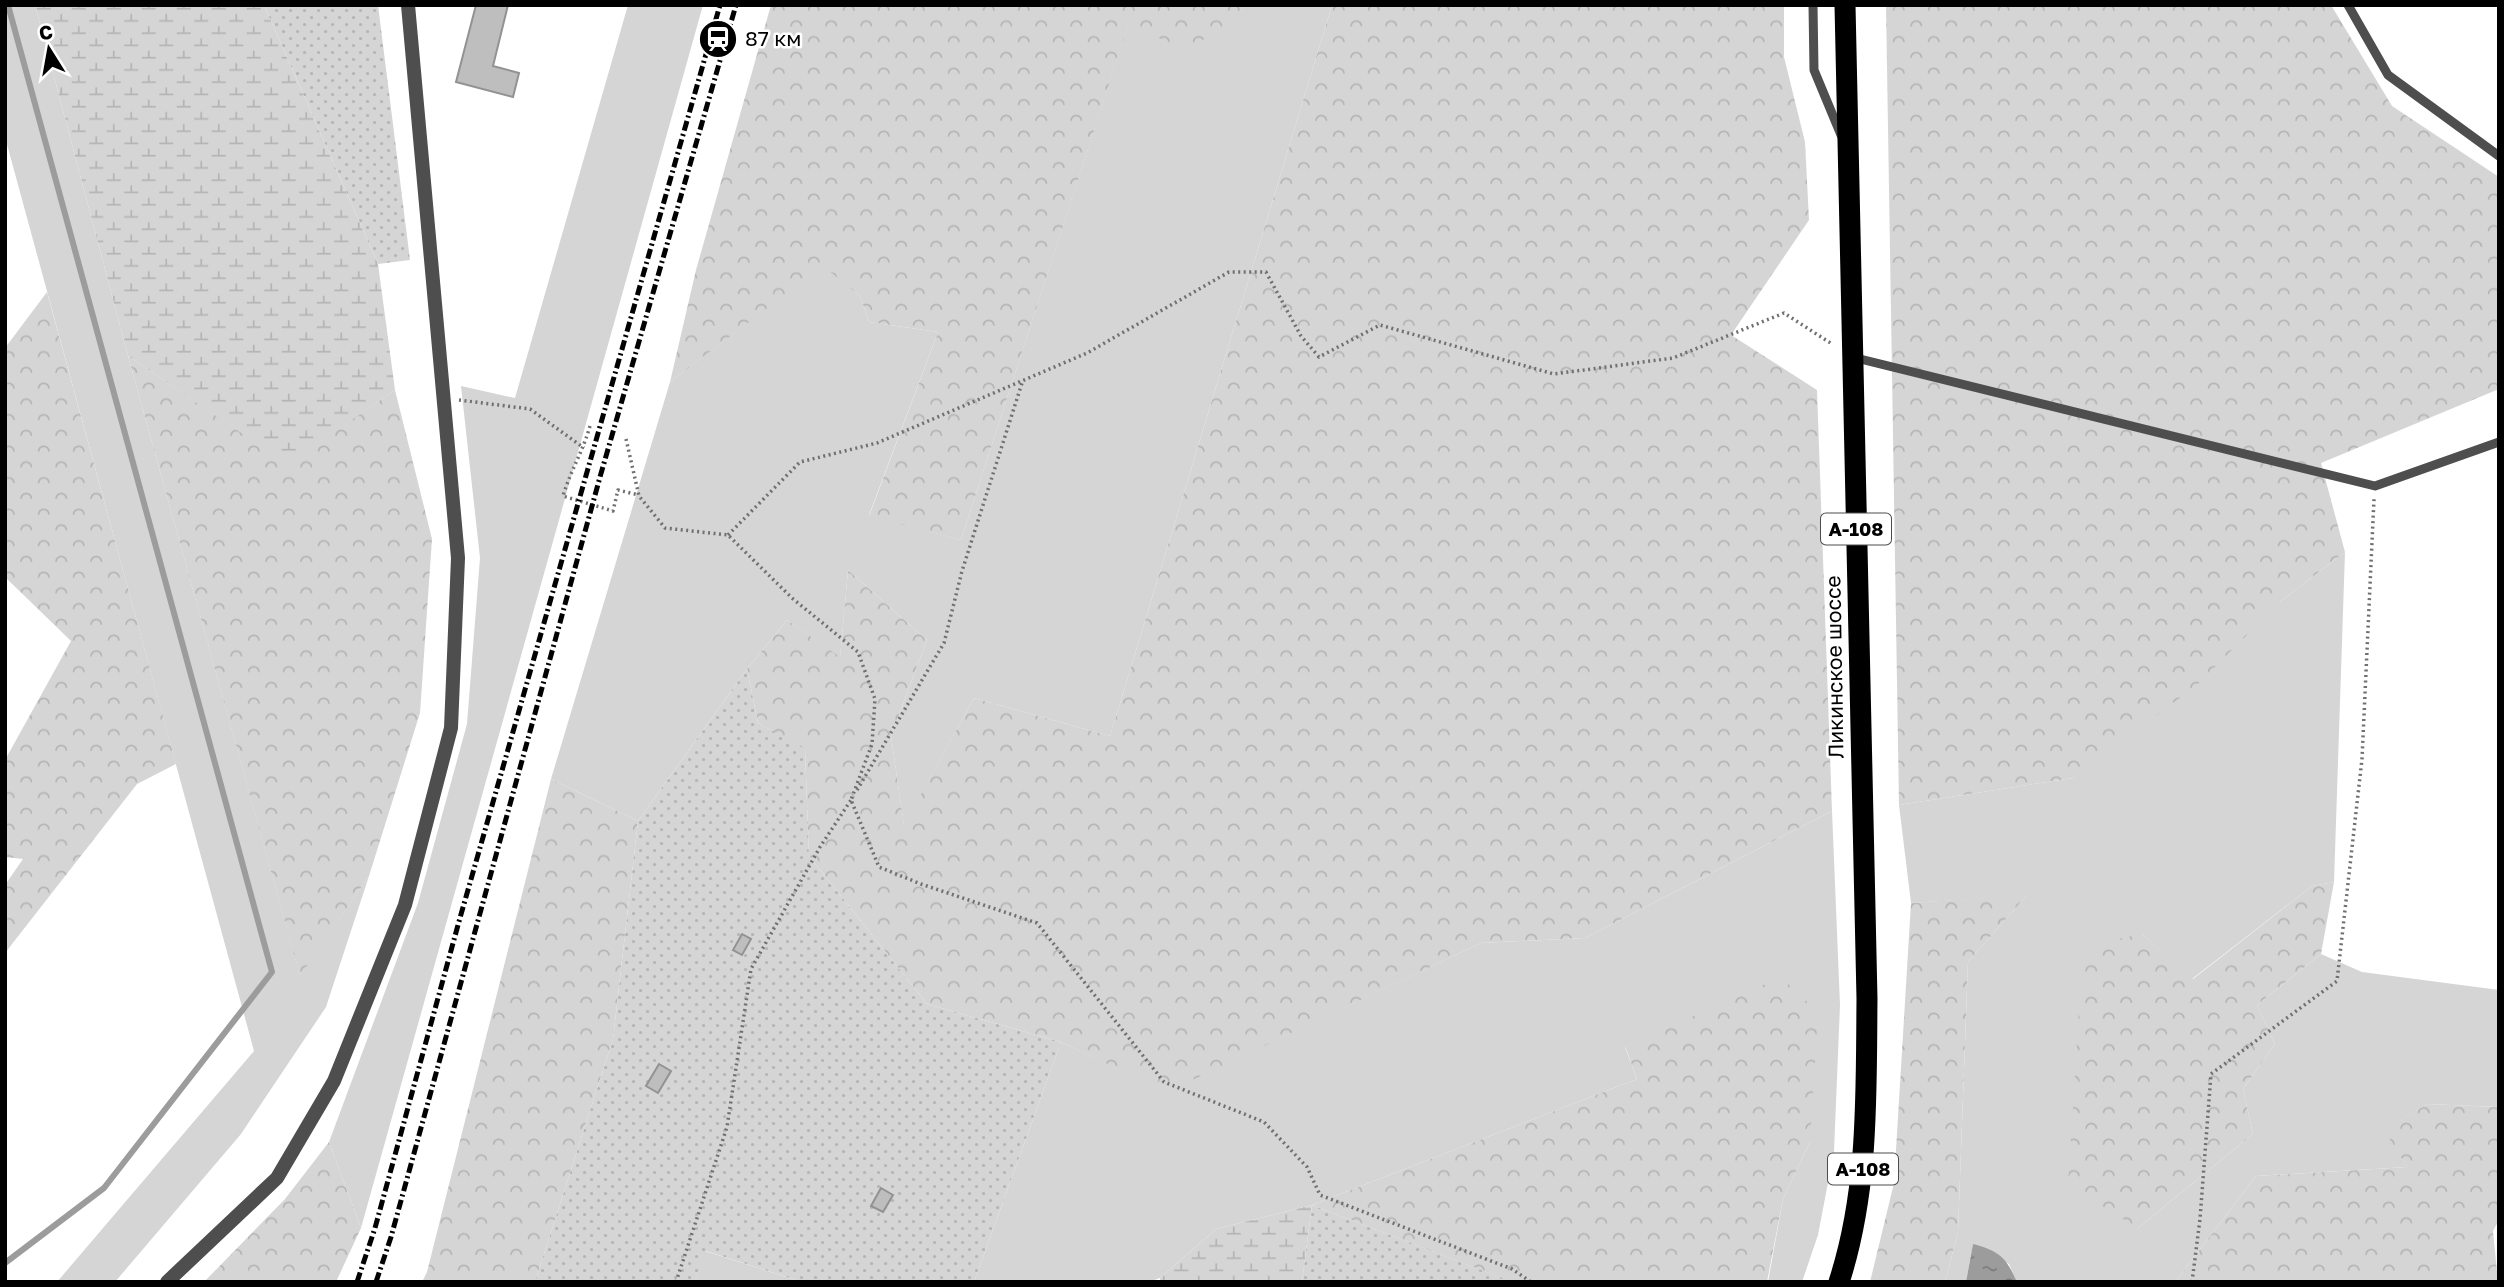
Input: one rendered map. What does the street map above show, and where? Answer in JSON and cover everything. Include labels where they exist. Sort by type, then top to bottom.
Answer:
[{"type":"highway","name":"Ликинское шоссе","points":[[1839,1282],[1857,1212],[1865,1151],[1867,1053],[1845,5]]},
{"type":"street","points":[[167,1282],[277,1178],[334,1082],[405,905],[451,728],[458,558],[408,5]]},
{"type":"lane","points":[[1813,5],[1814,70],[1847,149]]},
{"type":"lane","points":[[2348,5],[2388,75],[2499,156]]},
{"type":"lane","points":[[1852,356],[2375,486],[2499,442]]},
{"type":"path","points":[[728,535],[800,462],[877,443],[1087,353],[1229,272],[1266,272],[1301,336],[1319,357],[1380,325],[1554,374],[1673,358],[1784,313],[1852,356]]},
{"type":"path","points":[[676,1282],[727,1127],[751,969],[820,848],[944,643],[962,571],[1023,380]]},
{"type":"path","points":[[443,398],[530,409],[584,448]]},
{"type":"path","points":[[590,426],[584,448],[563,496],[613,511],[618,490],[639,496]]},
{"type":"path","points":[[626,439],[639,496],[665,528],[728,535],[792,598],[858,652],[876,699],[872,744],[851,800],[879,867],[1037,923],[1164,1082],[1264,1122],[1307,1167],[1320,1195],[1512,1269],[1531,1282]]},
{"type":"path","points":[[2192,1282],[2200,1219],[2211,1074],[2337,981],[2362,759],[2375,486]]},
{"type":"green space","points":[[5,5],[35,5],[128,356],[300,975],[369,876],[326,1007],[241,1134],[115,1282],[57,1282],[254,1051],[5,137]]},
{"type":"green space","points":[[35,5],[264,5],[378,264],[395,390],[287,464],[128,356]]},
{"type":"green space","points":[[264,5],[378,5],[410,260],[378,264]]},
{"type":"green space","points":[[628,5],[703,5],[361,1228],[329,1142],[418,903],[467,724],[480,558],[461,386],[515,398]]},
{"type":"green space","points":[[771,5],[1242,5],[1241,20],[1183,50],[1129,23],[961,540],[869,516],[938,332],[869,322],[860,296],[823,266],[670,382],[696,270]]},
{"type":"green space","points":[[1242,5],[1332,5],[1110,736],[974,698],[904,826],[891,736],[927,640],[848,570],[840,658],[787,620],[747,669],[638,821],[551,779],[670,382],[823,265],[860,296],[869,322],[938,332],[869,515],[961,540],[1129,22],[1240,20]]},
{"type":"green space","points":[[1332,5],[1784,5],[1784,57],[1805,142],[1809,220],[1731,335],[1817,390],[1832,811],[1585,938],[1481,943],[1167,1092],[1061,1042],[927,1004],[809,856],[805,749],[758,723],[747,669],[787,620],[840,657],[848,570],[927,640],[891,736],[904,825],[974,698],[1110,736]]},
{"type":"green space","points":[[1886,5],[2331,5],[2392,106],[2499,177],[2499,389],[2321,463],[2345,552],[2281,601],[2197,685],[2073,778],[1899,805]]},
{"type":"green space","points":[[47,292],[176,764],[137,784],[5,953],[5,885],[23,859],[5,857],[5,760],[71,641],[5,577],[5,348]]},
{"type":"green space","points":[[128,356],[287,463],[395,390],[432,539],[420,713],[369,876],[300,976]]},
{"type":"green space","points":[[2345,552],[2334,882],[2312,886],[2192,979],[2142,934],[2138,1228],[2253,1134],[2243,1089],[2275,1044],[2257,1005],[2321,954],[2362,972],[2499,990],[2499,1107],[2427,1104],[2385,1130],[2407,1167],[2256,1176],[2175,1282],[2017,1282],[2009,1264],[1973,1244],[1966,1282],[1945,1282],[1958,1232],[1968,962],[2026,896],[1911,903],[1899,805],[2073,778],[2281,601]]},
{"type":"green space","points":[[747,669],[758,723],[805,748],[809,856],[927,1004],[1061,1042],[974,1282],[802,1282],[706,1251],[695,1282],[535,1282],[613,1039],[638,821]]},
{"type":"green space","points":[[551,779],[638,821],[613,1039],[535,1282],[422,1282],[427,1272]]},
{"type":"green space","points":[[1832,811],[1840,1005],[1834,1151],[1818,1235],[1802,1282],[1768,1282],[1783,1199],[1810,1142],[1625,1047],[1637,1079],[1312,1205],[1216,1229],[1160,1278],[1149,1282],[974,1282],[1061,1042],[1167,1091],[1481,943],[1585,938]]},
{"type":"green space","points":[[2334,882],[2321,954],[2257,1005],[2275,1044],[2243,1089],[2253,1134],[2138,1228],[2068,1185],[2083,946],[2142,934],[2193,979],[2312,886]]},
{"type":"green space","points":[[2027,895],[1968,962],[1958,1232],[1945,1282],[1870,1282],[1894,1183],[1911,903]]},
{"type":"green space","points":[[1781,977],[1818,1012],[1810,1142],[1783,1199],[1767,1282],[1512,1282],[1312,1205],[1637,1079],[1625,1046]]},
{"type":"green space","points":[[2427,1104],[2499,1107],[2499,1220],[2493,1231],[2498,1282],[2175,1282],[2256,1176],[2407,1167],[2384,1130]]},
{"type":"green space","points":[[329,1142],[361,1228],[336,1282],[204,1282],[285,1199]]},
{"type":"green space","points":[[1312,1205],[1302,1282],[1160,1282],[1160,1278],[1216,1229]]},
{"type":"green space","points":[[1312,1205],[1510,1281],[1512,1282],[1302,1282]]},
{"type":"green space","points":[[705,1251],[802,1282],[695,1282]]},
{"type":"water","points":[[1973,1244],[2001,1256],[2017,1282],[1966,1282]]},
{"type":"building","points":[[476,5],[508,5],[493,66],[519,73],[513,97],[456,82]]},
{"type":"building","points":[[742,934],[751,939],[742,955],[733,950]]},
{"type":"building","points":[[659,1064],[671,1071],[658,1093],[646,1086]]},
{"type":"building","points":[[881,1188],[893,1195],[883,1212],[871,1206]]},
{"type":"waterway","points":[[5,1263],[104,1188],[272,972],[8,5]]},
{"type":"railway","points":[[357,1282],[375,1228],[458,925],[720,5]]},
{"type":"railway","points":[[376,1282],[391,1237],[600,477],[736,5]]},
{"type":"place","name":"87 км","points":[[718,39]]}]
